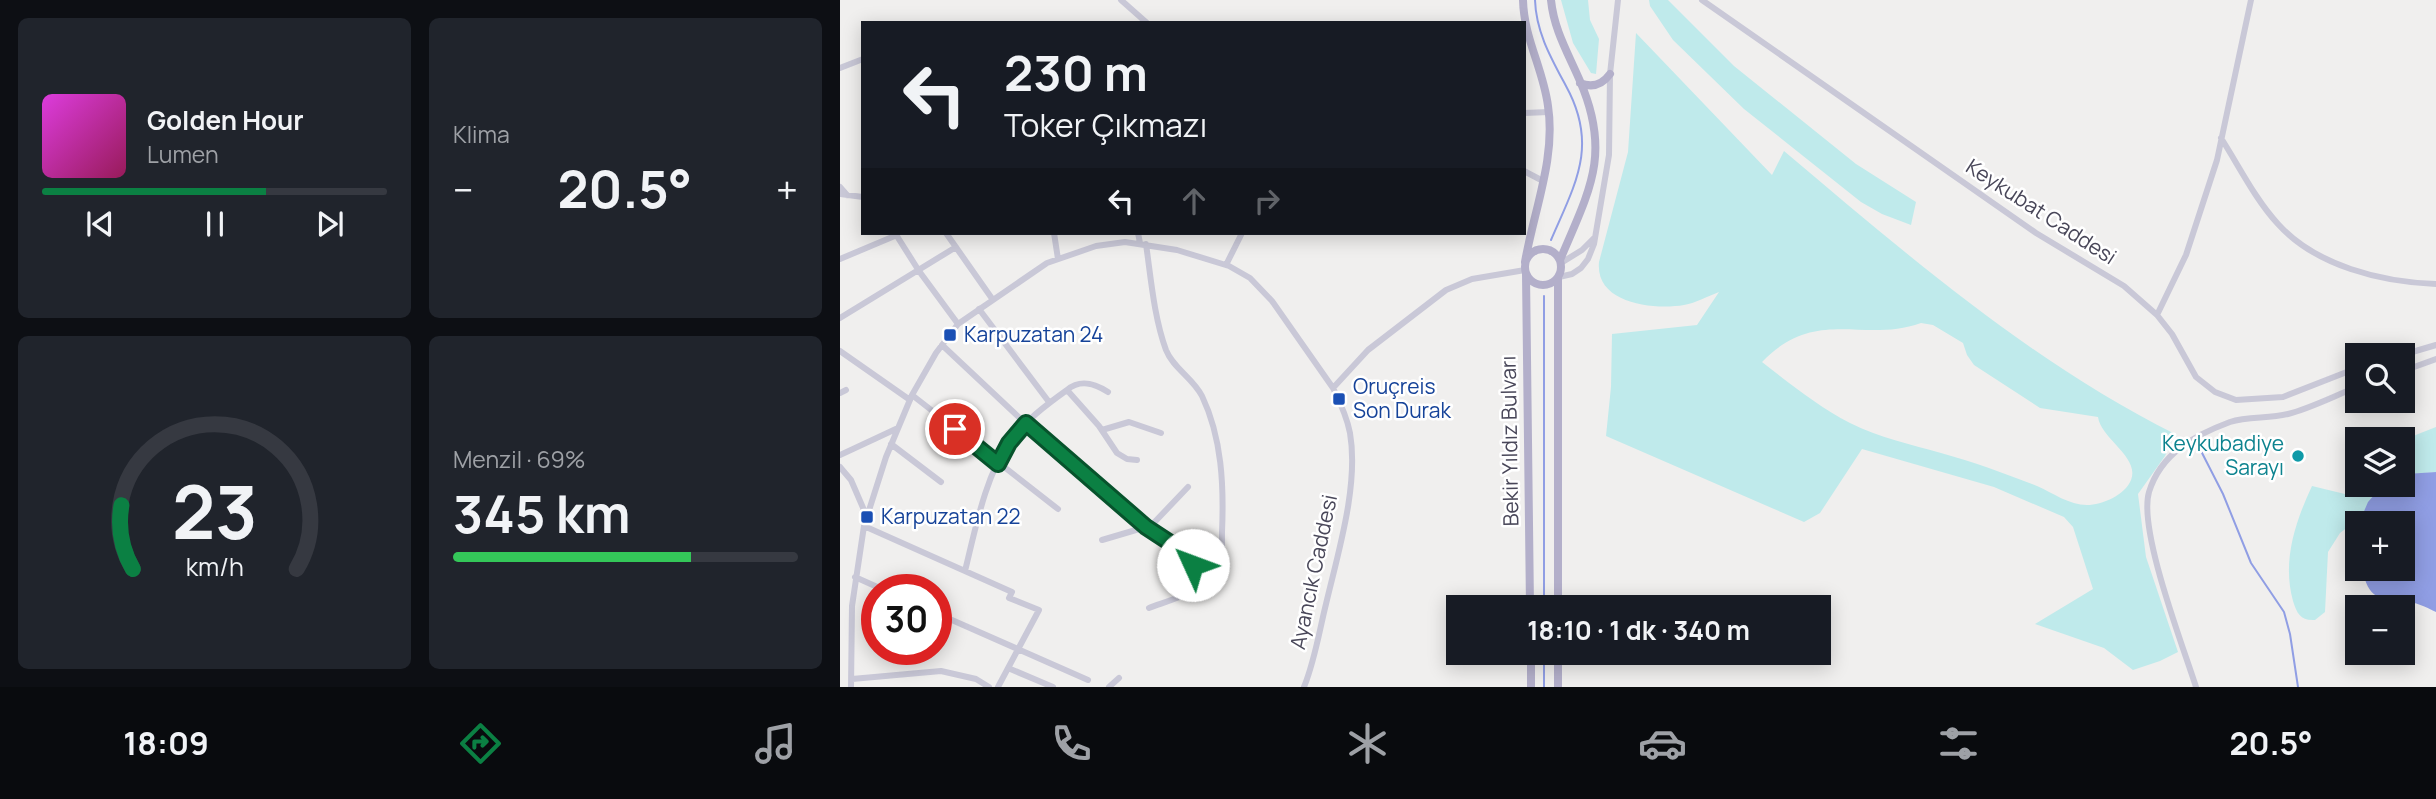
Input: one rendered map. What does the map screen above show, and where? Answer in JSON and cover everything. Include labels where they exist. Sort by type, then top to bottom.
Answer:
[{"type":"main road","name":"Bekir Yıldız Bulvarı","points":[[1523,0],[1525,21]]},
{"type":"main road","points":[[1551,0],[1558,32],[1593,119],[1596,141],[1595,163],[1587,196],[1560,261],[1558,278],[1558,595]]},
{"type":"main road","name":"Bekir Yıldız Bulvarı","points":[[1526,30],[1549,112],[1549,142],[1525,268],[1530,595]]},
{"type":"main road","points":[[1580,83],[1598,85],[1610,74]]},
{"type":"main road","points":[[1558,278],[1549,285],[1541,286],[1533,283],[1525,268],[1533,252],[1541,249],[1553,252],[1560,261]]},
{"type":"main road","points":[[1531,665],[1531,687]]},
{"type":"main road","points":[[1558,665],[1558,687]]},
{"type":"street","points":[[1121,0],[1145,21]]},
{"type":"street","points":[[1558,278],[1577,271],[1585,264],[1593,249],[1609,155],[1610,74],[1618,0]]},
{"type":"street","name":"Keykubat Caddesi","points":[[1702,0],[2036,233],[2124,286],[2157,315],[2172,334],[2196,377],[2215,392],[2236,400],[2283,397],[2345,373]]},
{"type":"street","points":[[2157,315],[2186,255],[2217,160],[2251,0]]},
{"type":"street","points":[[840,68],[861,60]]},
{"type":"street","points":[[1526,113],[1549,112]]},
{"type":"street","points":[[2221,138],[2270,215],[2304,246],[2332,261],[2368,274],[2407,282],[2436,284]]},
{"type":"street","points":[[1526,172],[1542,181]]},
{"type":"street","points":[[840,187],[844,194]]},
{"type":"street","points":[[1560,261],[1586,248],[1596,233]]},
{"type":"street","points":[[840,259],[894,235]]},
{"type":"street","points":[[897,235],[958,324]]},
{"type":"street","points":[[947,235],[993,300]]},
{"type":"street","points":[[1054,235],[1058,259]]},
{"type":"street","points":[[1139,235],[1166,350],[1200,393],[1213,425],[1224,488],[1221,556],[1217,570],[1208,581],[1149,608]]},
{"type":"street","points":[[1226,265],[1241,235]]},
{"type":"street","name":"Ayancık Caddesi","points":[[851,687],[851,618],[864,526],[891,444],[911,397],[958,324],[1047,264],[1108,243],[1143,244],[1191,253],[1244,273],[1263,289],[1333,388],[1350,435],[1350,477],[1345,520],[1314,660],[1304,687]]},
{"type":"street","points":[[840,318],[956,247]]},
{"type":"street","points":[[1333,388],[1368,350],[1446,289],[1472,279],[1525,268]]},
{"type":"street","points":[[979,309],[1049,402]]},
{"type":"street","points":[[942,345],[1026,423],[1147,528],[1178,548],[1208,581]]},
{"type":"street","points":[[2415,351],[2436,345]]},
{"type":"street","points":[[840,351],[911,397],[1058,509]]},
{"type":"street","points":[[2415,367],[2436,359]]},
{"type":"street","points":[[965,571],[984,503],[1009,443],[1026,423],[1073,384],[1084,383],[1108,391]]},
{"type":"street","points":[[1066,390],[1102,430],[1120,456],[1137,460]]},
{"type":"street","points":[[2196,687],[2167,597],[2153,540],[2147,509],[2154,480],[2175,452],[2192,437],[2234,421],[2287,414],[2345,392]]},
{"type":"street","points":[[1102,430],[1129,422],[1161,433]]},
{"type":"street","points":[[840,456],[898,428]]},
{"type":"street","points":[[891,444],[941,482]]},
{"type":"street","points":[[840,467],[851,480],[867,517]]},
{"type":"street","points":[[1102,540],[1147,528],[1188,487]]},
{"type":"street","points":[[864,526],[1012,592],[1009,598],[1039,610],[998,687]]},
{"type":"street","points":[[855,577],[861,580]]},
{"type":"street","points":[[952,620],[1088,680]]},
{"type":"street","points":[[1008,668],[1053,687]]},
{"type":"street","points":[[852,679],[941,671],[976,679],[989,687]]},
{"type":"street","points":[[1109,687],[1119,678]]},
{"type":"shaded area","points":[[1561,0],[1588,0],[1590,20],[1599,39],[1596,74],[1591,73],[1573,43]]},
{"type":"shaded area","points":[[1649,0],[1668,0],[1734,66],[1856,164],[1916,202],[1911,225],[1882,214],[1861,202],[1744,109],[1673,40],[1650,6]]},
{"type":"shaded area","points":[[1636,33],[1772,175],[1784,151],[1923,267],[2020,340],[2070,374],[2175,434],[2165,456],[2138,494],[2146,557],[2178,652],[2133,670],[2104,648],[2035,624],[2093,589],[2073,527],[2064,517],[1994,487],[1862,449],[1820,513],[1804,522],[1606,436],[1611,387],[1612,334],[1697,325],[1719,292],[1688,304],[1658,306],[1629,301],[1606,287],[1600,276],[1599,262],[1628,152]],"holes":[[[1921,323],[1933,325],[1963,343],[1974,365],[2040,408],[2098,417],[2106,433],[2130,464],[2131,480],[2124,490],[2099,503],[2074,503],[1990,468],[1861,428],[1838,417],[1762,362],[1782,345],[1801,335],[1840,329],[1879,330]]]},
{"type":"shaded area","points":[[2436,427],[2436,472],[2415,474],[2415,435]]},
{"type":"shaded area","points":[[2312,486],[2345,494],[2345,497],[2373,497],[2364,511],[2345,511],[2345,529],[2328,552],[2325,612],[2315,620],[2303,618],[2298,613],[2293,601],[2289,572],[2292,542]]},
{"type":"water","points":[[2436,472],[2436,612],[2415,603],[2415,595],[2376,595],[2371,592],[2366,581],[2415,581],[2415,511],[2364,511],[2372,497],[2415,497],[2415,473]]},
{"type":"waterway","points":[[1535,0],[1541,34],[1576,108],[1581,128],[1580,164],[1551,240]]},
{"type":"waterway","points":[[1544,296],[1544,595]]},
{"type":"waterway","points":[[2200,449],[2223,494],[2251,563],[2284,612],[2298,687]]},
{"type":"waterway","points":[[1544,665],[1544,687]]},
{"type":"place","name":"Karpuzatan 24","points":[[950,335]]},
{"type":"place","name":"Oruçreis Son Durak","points":[[1339,399]]},
{"type":"place","name":"Keykubadiye Sarayı","points":[[2298,456]]},
{"type":"place","name":"Karpuzatan 22","points":[[867,517]]},
{"type":"route","points":[[955,429],[998,464],[1009,443],[1026,423],[1146,527],[1178,548],[1193,565]]}]
